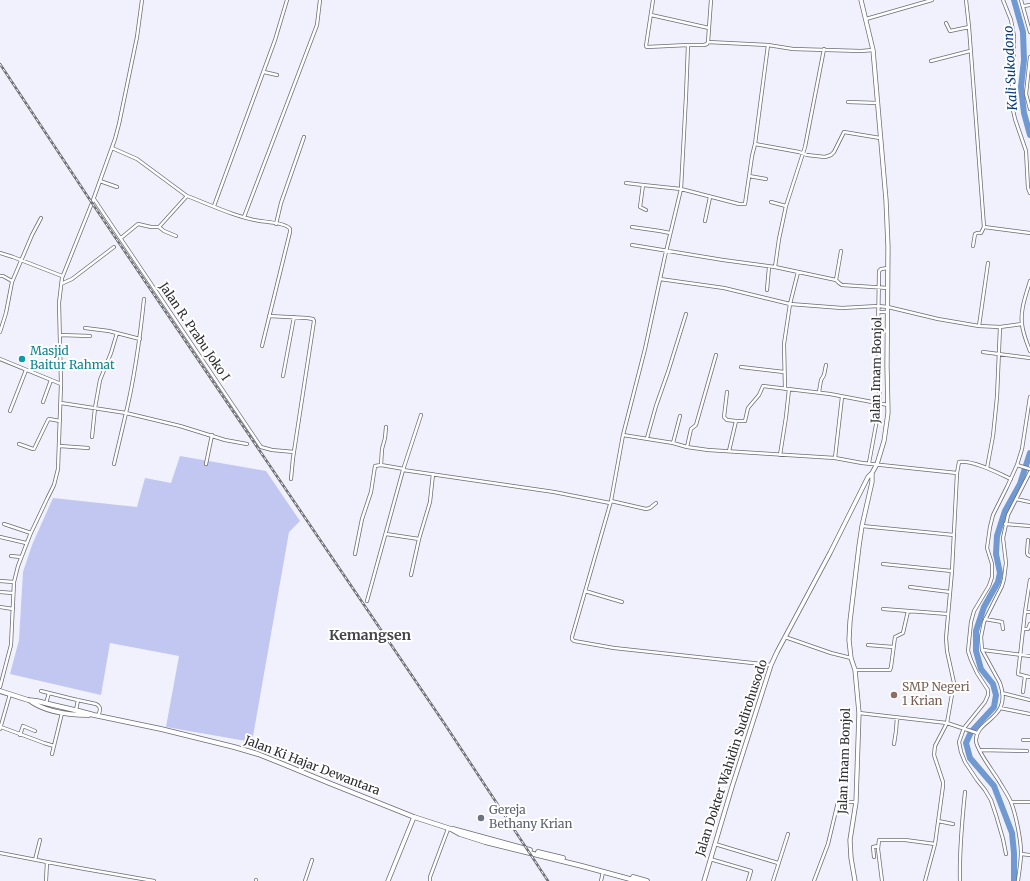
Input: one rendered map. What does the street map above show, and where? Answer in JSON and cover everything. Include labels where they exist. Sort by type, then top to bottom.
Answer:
[{"type":"main road","name":"Jalan Imam Bonjol","points":[[855,881],[850,840],[856,802],[859,713],[849,640],[850,622],[862,526],[872,482],[872,473],[877,464],[884,441],[887,427],[888,405],[888,268],[886,200],[873,50],[861,0]]},
{"type":"main road","name":"Jalan Dokter Wahidin Sudirohusodo","points":[[704,881],[771,665],[868,477],[872,473]]},
{"type":"main road","name":"Jalan Ki Hajar Dewantara","points":[[0,691],[28,700],[46,702],[53,705],[76,709],[258,754],[297,769],[329,784],[460,834],[485,842],[637,881]]},
{"type":"main road","name":"Jalan Ki Hajar Dewantara","points":[[28,700],[36,705],[53,711],[77,715],[97,714]]},
{"type":"main road","points":[[388,881],[414,817]]},
{"type":"main road","name":"Jalan Ki Hajar Dewantara","points":[[449,829],[460,830],[647,881]]},
{"type":"street","points":[[0,687],[11,645],[14,582],[26,543],[56,482],[59,463],[59,421],[61,403],[59,303],[62,277],[94,199],[119,124],[142,0]]},
{"type":"street","points":[[214,206],[264,72],[287,0]]},
{"type":"street","points":[[244,217],[317,25],[320,0]]},
{"type":"street","points":[[653,0],[646,46],[704,45],[708,42],[768,45],[793,48],[859,51],[873,50]]},
{"type":"street","points":[[708,42],[711,0]]},
{"type":"street","points":[[866,19],[932,0]]},
{"type":"street","points":[[966,0],[984,227],[981,233],[975,234],[973,246]]},
{"type":"street","points":[[1002,0],[1011,20],[1014,36],[1015,47],[1011,104],[1026,151],[1030,193]]},
{"type":"street","points":[[1021,0],[1024,6],[1030,32]]},
{"type":"street","points":[[1024,6],[1030,5]]},
{"type":"street","points":[[651,15],[709,28]]},
{"type":"street","points":[[946,22],[950,31],[969,26]]},
{"type":"street","points":[[688,45],[681,189],[666,250],[645,349],[623,435],[611,502],[572,639],[574,641],[614,648],[771,665]]},
{"type":"street","points":[[626,183],[681,189],[739,204],[745,204],[768,45]]},
{"type":"street","points":[[775,267],[786,206],[803,154],[824,49]]},
{"type":"street","points":[[931,61],[970,51]]},
{"type":"street","points":[[1030,57],[1026,94],[1030,109]]},
{"type":"street","points":[[264,72],[277,75]]},
{"type":"street","points":[[848,102],[878,103]]},
{"type":"street","points":[[754,144],[806,155],[825,157],[831,155],[835,151],[844,132],[880,138]]},
{"type":"street","points":[[276,224],[281,203],[304,137]]},
{"type":"street","points":[[112,148],[137,159],[187,196],[234,214],[289,228],[290,230],[262,346]]},
{"type":"street","points":[[749,176],[766,179]]},
{"type":"street","points":[[100,181],[117,186]]},
{"type":"street","points":[[643,185],[640,207],[646,210]]},
{"type":"street","points":[[159,227],[187,196]]},
{"type":"street","points":[[705,221],[710,197]]},
{"type":"street","name":"Jalan R. Prabu Joko I","points":[[94,199],[261,447],[272,450],[294,452]]},
{"type":"street","points":[[771,202],[786,206]]},
{"type":"street","points":[[0,332],[6,314],[12,282],[40,218]]},
{"type":"street","points":[[121,238],[138,224],[159,227],[176,236]]},
{"type":"street","points":[[632,227],[670,234]]},
{"type":"street","points":[[984,227],[1030,233]]},
{"type":"street","points":[[632,245],[775,267],[836,280],[842,285],[888,288]]},
{"type":"street","points":[[61,283],[72,279],[114,247]]},
{"type":"street","points":[[836,280],[841,251]]},
{"type":"street","points":[[0,253],[62,277]]},
{"type":"street","points":[[979,326],[988,262]]},
{"type":"street","points":[[767,290],[769,267]]},
{"type":"street","points":[[869,463],[880,403],[878,312],[879,271],[881,269],[888,268]]},
{"type":"street","points":[[785,389],[784,344],[790,304],[798,272]]},
{"type":"street","points":[[0,276],[3,276],[12,282]]},
{"type":"street","points":[[660,279],[724,288],[790,304],[842,308],[878,306],[888,307],[938,319],[979,326],[1000,327],[1022,324]]},
{"type":"street","points":[[1030,281],[1022,311],[1022,324],[1030,350]]},
{"type":"street","points":[[114,464],[126,413],[140,339],[144,300]]},
{"type":"street","points":[[878,312],[887,312]]},
{"type":"street","points":[[647,438],[686,314]]},
{"type":"street","points":[[270,316],[312,318],[314,321],[291,479]]},
{"type":"street","points":[[283,376],[294,317]]},
{"type":"street","points":[[987,468],[998,397],[1000,327]]},
{"type":"street","points":[[86,328],[104,330],[140,339]]},
{"type":"street","points":[[92,437],[100,380],[117,333]]},
{"type":"street","points":[[60,335],[90,336]]},
{"type":"street","points":[[983,352],[1030,358]]},
{"type":"street","points":[[687,447],[691,429],[696,425],[716,355]]},
{"type":"street","points":[[0,359],[60,384]]},
{"type":"street","points":[[819,392],[826,365]]},
{"type":"street","points":[[741,367],[784,372]]},
{"type":"street","points":[[10,411],[26,370]]},
{"type":"street","points":[[43,402],[51,380]]},
{"type":"street","points":[[727,392],[724,417],[727,420],[736,421],[745,421],[748,408],[759,395],[763,386],[819,392],[888,405]]},
{"type":"street","points":[[780,455],[789,389]]},
{"type":"street","points":[[835,458],[842,397]]},
{"type":"street","points":[[1006,854],[1000,827],[991,800],[986,790],[965,762],[959,746],[960,739],[965,728],[985,702],[989,694],[971,660],[968,648],[969,636],[972,615],[989,586],[992,577],[992,564],[987,548],[993,515],[1018,466],[1030,397]]},
{"type":"street","points":[[61,403],[126,413],[180,426],[225,440],[247,444]]},
{"type":"street","points":[[367,601],[404,469],[421,415]]},
{"type":"street","points":[[673,443],[680,416]]},
{"type":"street","points":[[19,444],[34,449],[48,420],[59,421]]},
{"type":"street","points":[[729,451],[736,421]]},
{"type":"street","points":[[380,465],[386,427]]},
{"type":"street","points":[[206,464],[212,435]]},
{"type":"street","points":[[623,435],[647,438],[708,450],[835,458],[958,473]]},
{"type":"street","points":[[60,446],[88,448]]},
{"type":"street","points":[[925,881],[935,844],[943,782],[934,753],[947,722],[954,681],[946,644],[960,462],[987,468],[1011,479]]},
{"type":"street","points":[[355,554],[362,519],[371,492],[374,467],[380,465],[554,492],[646,509],[650,508],[656,503]]},
{"type":"street","points":[[1018,466],[1030,470],[1029,476],[1008,515],[1003,538],[1006,563],[1004,579],[985,619],[981,637],[982,650],[1000,683],[1002,693],[1000,708],[998,713],[976,733],[976,744],[1011,802],[1016,819],[1021,854],[1018,881]]},
{"type":"street","points":[[411,575],[419,539],[429,506],[433,474]]},
{"type":"street","points":[[1016,499],[1030,502]]},
{"type":"street","points":[[4,524],[31,533]]},
{"type":"street","points":[[1006,524],[1030,526]]},
{"type":"street","points":[[862,526],[954,535]]},
{"type":"street","points":[[386,534],[419,539]]},
{"type":"street","points":[[0,537],[26,543]]},
{"type":"street","points":[[1028,540],[1027,553],[1030,556]]},
{"type":"street","points":[[11,556],[21,557]]},
{"type":"street","points":[[883,564],[952,571]]},
{"type":"street","points":[[1030,580],[1018,674],[1030,677]]},
{"type":"street","points":[[0,581],[14,582]]},
{"type":"street","points":[[910,587],[950,592]]},
{"type":"street","points":[[585,591],[622,602]]},
{"type":"street","points":[[0,592],[14,593]]},
{"type":"street","points":[[0,607],[13,609]]},
{"type":"street","points":[[883,609],[948,614]]},
{"type":"street","points":[[854,670],[890,670],[896,636],[903,632],[908,611]]},
{"type":"street","points":[[1025,612],[1030,612]]},
{"type":"street","points":[[985,619],[1002,622],[1003,629]]},
{"type":"street","points":[[1023,629],[1028,629],[1030,624]]},
{"type":"street","points":[[785,637],[831,653],[851,658]]},
{"type":"street","points":[[868,645],[893,647]]},
{"type":"street","points":[[982,650],[1030,656]]},
{"type":"street","points":[[1023,692],[1025,676]]},
{"type":"street","points":[[41,691],[48,694],[96,704],[100,707],[97,714]]},
{"type":"street","points":[[1002,693],[1030,700]]},
{"type":"street","points":[[10,694],[0,728],[53,745]]},
{"type":"street","points":[[46,702],[48,694]]},
{"type":"street","points":[[76,709],[78,701]]},
{"type":"street","points":[[1000,708],[1030,714]]},
{"type":"street","points":[[52,754],[61,712]]},
{"type":"street","points":[[859,713],[947,722],[976,733]]},
{"type":"street","points":[[894,744],[897,717]]},
{"type":"street","points":[[20,735],[23,726],[35,730]]},
{"type":"street","points":[[1023,740],[1030,740]]},
{"type":"street","points":[[979,750],[1027,751]]},
{"type":"street","points":[[960,881],[965,792]]},
{"type":"street","points":[[814,881],[828,844],[838,802],[856,802]]},
{"type":"street","points":[[1011,802],[1030,802]]},
{"type":"street","points":[[938,821],[953,824]]},
{"type":"street","points":[[430,881],[430,877],[449,829]]},
{"type":"street","points":[[773,881],[788,834]]},
{"type":"street","points":[[35,860],[40,840]]},
{"type":"street","points":[[874,857],[879,840],[905,840],[935,844]]},
{"type":"street","points":[[715,844],[778,863]]},
{"type":"street","points":[[876,846],[882,881]]},
{"type":"street","points":[[0,853],[154,881]]},
{"type":"street","points":[[1021,854],[1030,855]]},
{"type":"street","points":[[710,859],[751,871],[748,881]]},
{"type":"street","points":[[305,881],[312,860]]},
{"type":"street","points":[[46,881],[47,862]]},
{"type":"street","points":[[601,881],[604,872]]},
{"type":"shaded area","points":[[180,456],[266,471],[300,521],[289,532],[252,742],[166,727],[179,656],[110,643],[101,695],[10,674],[19,640],[23,572],[32,545],[53,498],[137,507],[145,478],[171,483]]},
{"type":"waterway","name":"Kali Sukodono","points":[[1014,0],[1023,32],[1024,60],[1021,87],[1024,113],[1030,135]]},
{"type":"waterway","name":"Kali Sukodono","points":[[1014,881],[1012,833],[994,786],[970,758],[966,743],[971,732],[994,707],[996,695],[993,684],[981,669],[976,651],[976,631],[984,607],[998,582],[1000,573],[996,554],[997,536],[1005,511],[1020,484],[1030,453]]},
{"type":"railway","points":[[0,64],[92,203],[444,723],[548,881]]},
{"type":"place","name":"Masjid Baitur Rahmat","points":[[22,359]]},
{"type":"place","name":"SMP Negeri 1 Krian","points":[[894,695]]},
{"type":"place","name":"Gereja Bethany Krian","points":[[481,818]]},
{"type":"district","name":"Kemangsen","points":[[370,636]]}]
